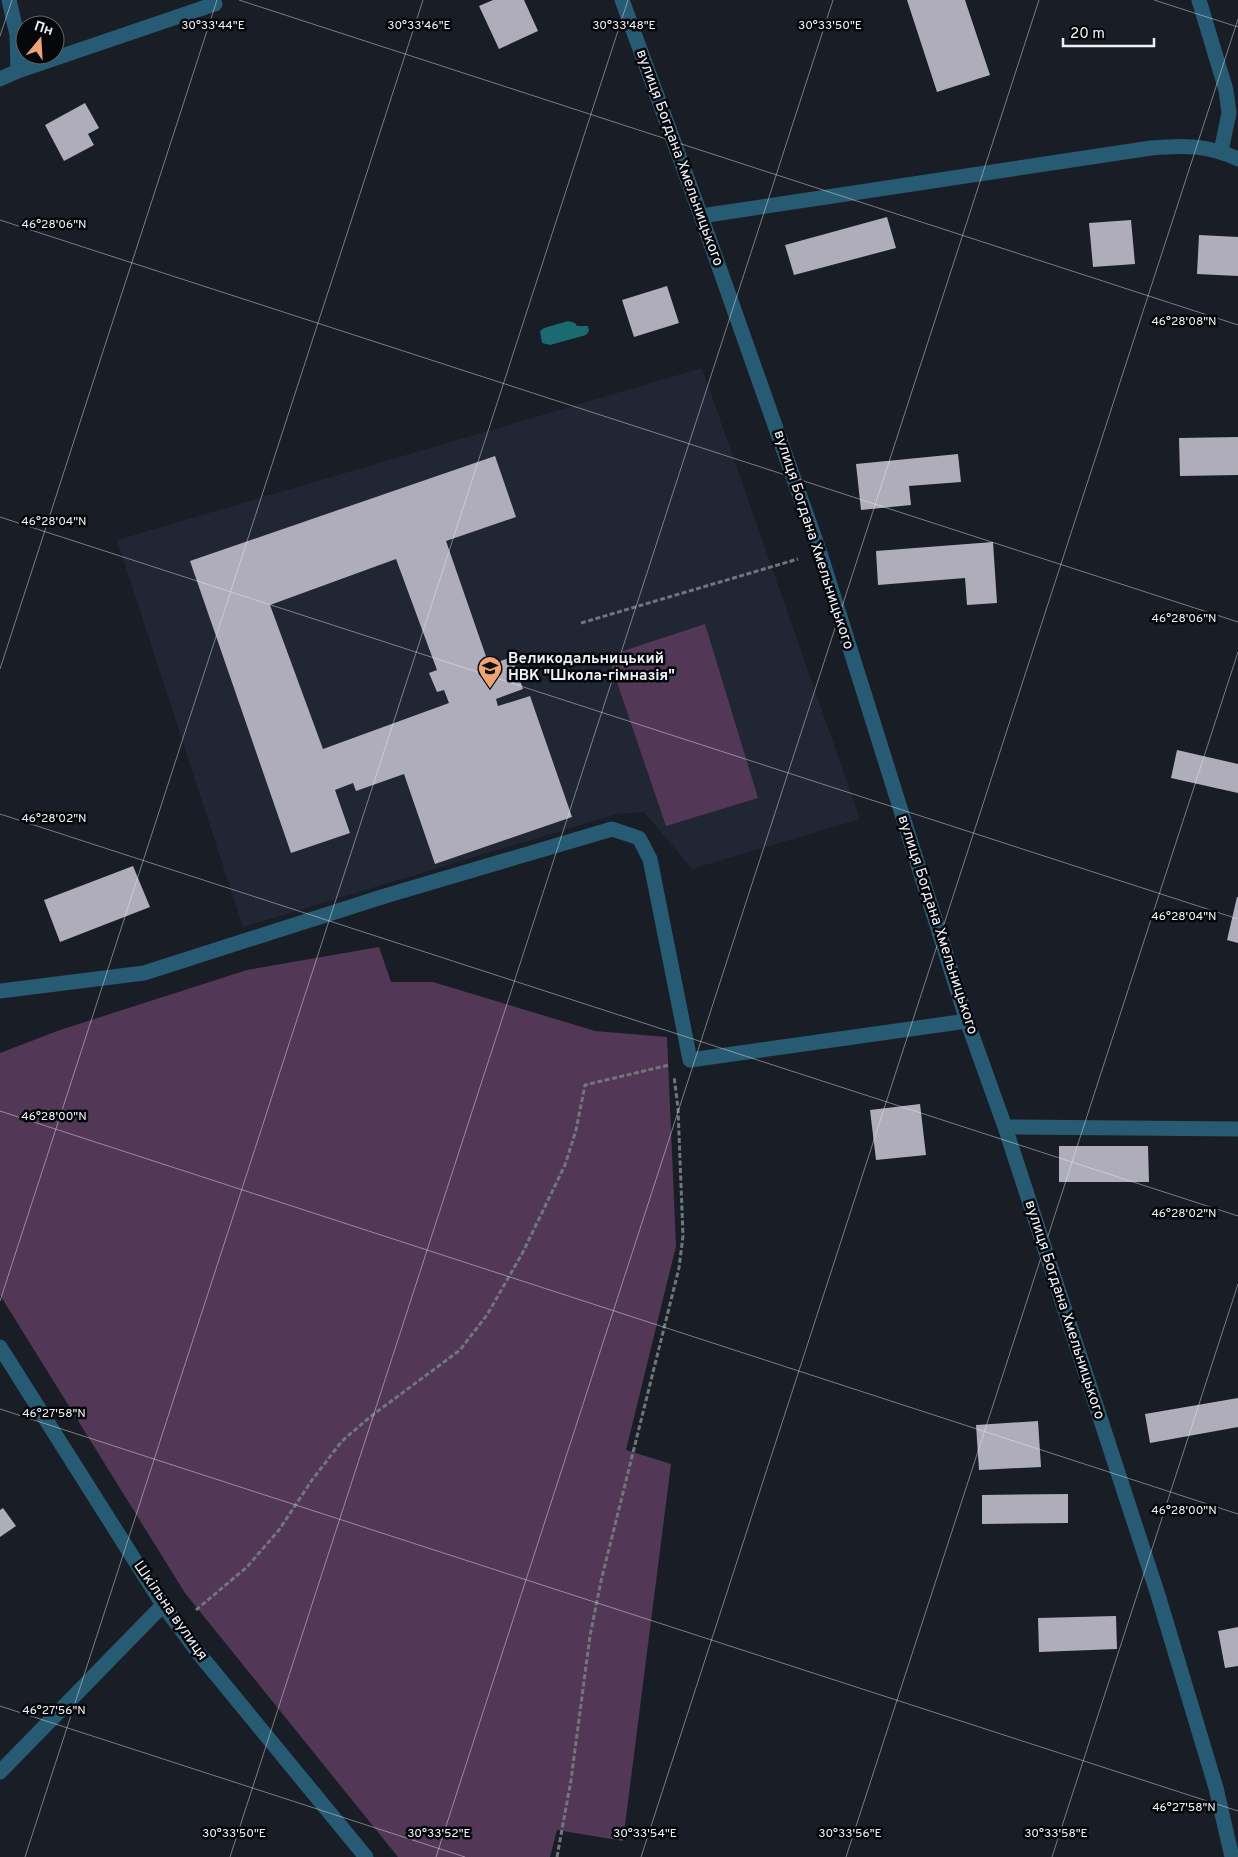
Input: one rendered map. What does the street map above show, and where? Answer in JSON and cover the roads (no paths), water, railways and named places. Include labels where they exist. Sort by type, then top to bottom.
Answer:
[{"type":"street","points":[[9,0],[17,35],[18,71]]},
{"type":"street","name":"вулиця Богдана Хмельницького","points":[[622,0],[701,216],[820,553],[967,1021],[1005,1127],[1158,1596],[1216,1788],[1232,1857]]},
{"type":"street","points":[[1200,0],[1226,90],[1229,113],[1222,151]]},
{"type":"street","points":[[0,79],[18,71],[215,4]]},
{"type":"street","points":[[701,216],[1151,148],[1203,146],[1222,151],[1238,159]]},
{"type":"street","points":[[0,991],[144,973],[385,896],[612,829],[639,838],[650,859],[690,1060],[967,1021]]},
{"type":"street","points":[[1005,1127],[1238,1128]]},
{"type":"street","name":"Шкільна вулиця","points":[[0,1347],[163,1605],[200,1655],[366,1857]]},
{"type":"street","points":[[0,1772],[163,1605]]},
{"type":"water","points":[[568,321],[575,323],[577,326],[588,326],[589,331],[586,335],[550,345],[542,343],[540,331]]},
{"type":"place","name":"Великодальницький НВК \"Школа-гімназія\"","points":[[490,689]]}]
